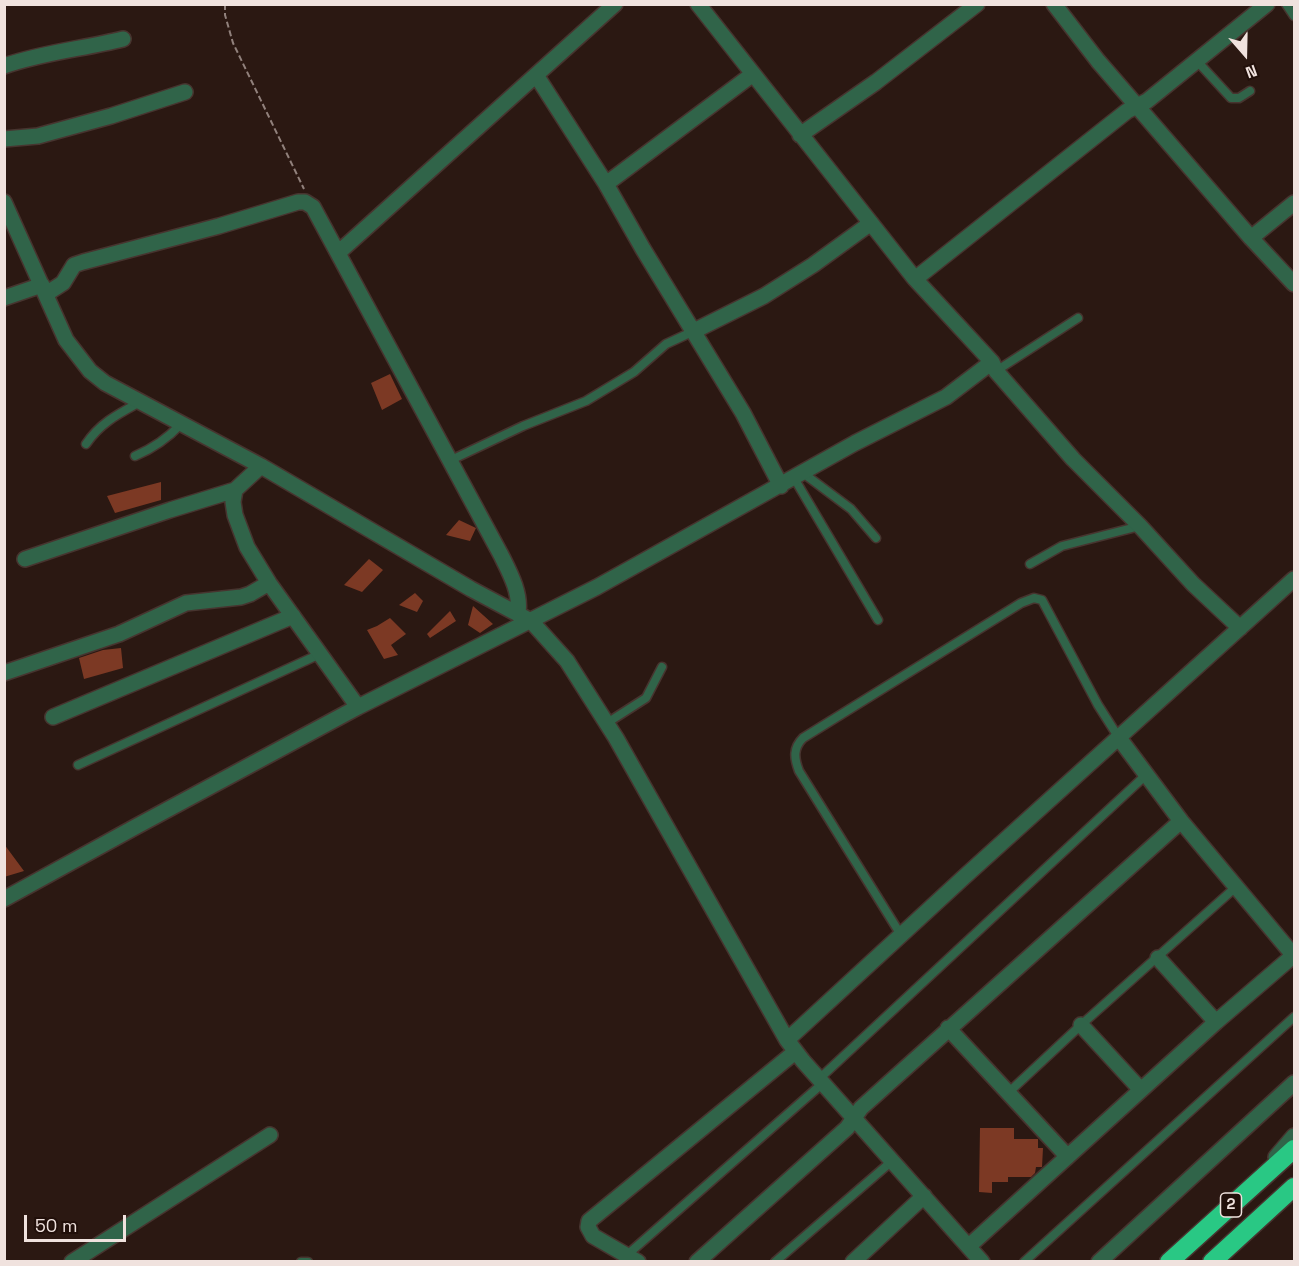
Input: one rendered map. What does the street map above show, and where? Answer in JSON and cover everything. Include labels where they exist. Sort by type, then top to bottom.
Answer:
[{"type":"highway","name":"2","points":[[1169,1262],[1294,1149]]},
{"type":"highway","points":[[1243,1195],[1294,1155]]},
{"type":"highway","name":"2","points":[[1212,1262],[1294,1187]]},
{"type":"street","points":[[338,253],[615,4]]},
{"type":"street","points":[[698,4],[915,279],[1073,459],[1140,526],[1193,584],[1240,628]]},
{"type":"street","points":[[800,135],[876,82],[977,4]]},
{"type":"street","points":[[1054,4],[1137,106],[1251,238],[1294,284]]},
{"type":"street","points":[[915,279],[1127,111],[1147,101],[1267,4]]},
{"type":"street","points":[[4,66],[34,56],[93,47],[123,39]]},
{"type":"street","points":[[606,184],[753,74]]},
{"type":"street","points":[[536,75],[606,184],[754,432],[793,479]]},
{"type":"street","points":[[4,139],[47,134],[111,117],[185,92]]},
{"type":"street","points":[[4,202],[12,235],[44,290],[66,340],[77,357],[105,383],[261,466],[525,617]]},
{"type":"street","points":[[4,298],[44,290],[63,283],[74,265],[83,262],[219,226],[298,202],[305,202],[313,207],[513,580],[519,605],[525,617],[567,661],[607,723],[791,1046],[982,1262]]},
{"type":"street","points":[[1251,238],[1294,203]]},
{"type":"street","points":[[694,332],[764,296],[813,265],[871,223]]},
{"type":"street","points":[[4,899],[525,617],[597,587],[872,434],[946,397],[994,367]]},
{"type":"street","points":[[25,559],[235,490],[261,466]]},
{"type":"street","points":[[235,490],[233,502],[246,547],[269,583],[358,707]]},
{"type":"street","points":[[633,1258],[593,1236],[588,1227],[589,1221],[791,1046],[900,935],[1294,579]]},
{"type":"street","points":[[4,673],[119,634],[186,603],[241,597],[269,583]]},
{"type":"street","points":[[53,717],[293,616]]},
{"type":"street","points":[[969,1246],[1216,1022],[1294,955],[1181,821],[1119,738]]},
{"type":"street","points":[[697,1262],[847,1128],[861,1108],[948,1028],[1181,821]]},
{"type":"street","points":[[1158,958],[1216,1022]]},
{"type":"street","points":[[1081,1025],[1141,1090]]},
{"type":"street","points":[[948,1028],[1067,1156]]},
{"type":"street","points":[[1099,1262],[1294,1083]]},
{"type":"street","points":[[72,1262],[270,1135]]},
{"type":"street","points":[[1243,1195],[1294,1136]]},
{"type":"street","points":[[853,1262],[924,1197]]},
{"type":"street","points":[[1220,1262],[1233,1243]]},
{"type":"lane","points":[[1286,4],[1294,16]]},
{"type":"lane","points":[[1197,61],[1231,98],[1239,98],[1250,91]]},
{"type":"lane","points":[[994,367],[1078,318]]},
{"type":"lane","points":[[449,461],[523,426],[586,401],[634,372],[666,344],[694,332]]},
{"type":"lane","points":[[86,444],[94,432],[109,418],[140,402]]},
{"type":"lane","points":[[135,456],[154,448],[181,423]]},
{"type":"lane","points":[[793,479],[851,508],[876,538]]},
{"type":"lane","points":[[793,479],[878,620]]},
{"type":"lane","points":[[1030,564],[1062,546],[1140,526]]},
{"type":"lane","points":[[900,935],[799,771],[794,753],[797,744],[803,738],[1021,603],[1034,598],[1042,600],[1098,705],[1119,738]]},
{"type":"lane","points":[[78,765],[320,654]]},
{"type":"lane","points":[[607,723],[646,698],[662,667]]},
{"type":"lane","points":[[633,1258],[1147,774]]},
{"type":"lane","points":[[1008,1093],[1238,886]]},
{"type":"lane","points":[[1024,1262],[1294,1017]]},
{"type":"lane","points":[[775,1262],[892,1161]]},
{"type":"lane","points":[[302,1262],[308,1262]]},
{"type":"path","points":[[225,4],[225,15],[233,43],[313,207]]},
{"type":"building","points":[[390,374],[402,399],[382,410],[371,383]]},
{"type":"building","points":[[161,482],[161,500],[115,513],[107,496]]},
{"type":"building","points":[[459,520],[476,528],[470,541],[446,535]]},
{"type":"building","points":[[369,559],[383,570],[362,592],[344,585]]},
{"type":"building","points":[[415,593],[423,601],[417,612],[399,605]]},
{"type":"building","points":[[473,606],[493,624],[480,633],[468,625]]},
{"type":"building","points":[[450,611],[456,621],[430,638],[427,634]]},
{"type":"building","points":[[390,618],[406,634],[391,645],[398,655],[384,659],[367,630]]},
{"type":"building","points":[[121,648],[123,668],[84,679],[79,658],[103,650]]},
{"type":"building","points":[[4,844],[24,871],[4,877]]},
{"type":"building","points":[[980,1128],[1014,1128],[1014,1139],[1038,1139],[1038,1148],[1043,1148],[1042,1167],[1036,1167],[1031,1177],[1008,1177],[1008,1182],[992,1182],[992,1193],[979,1192]]}]
